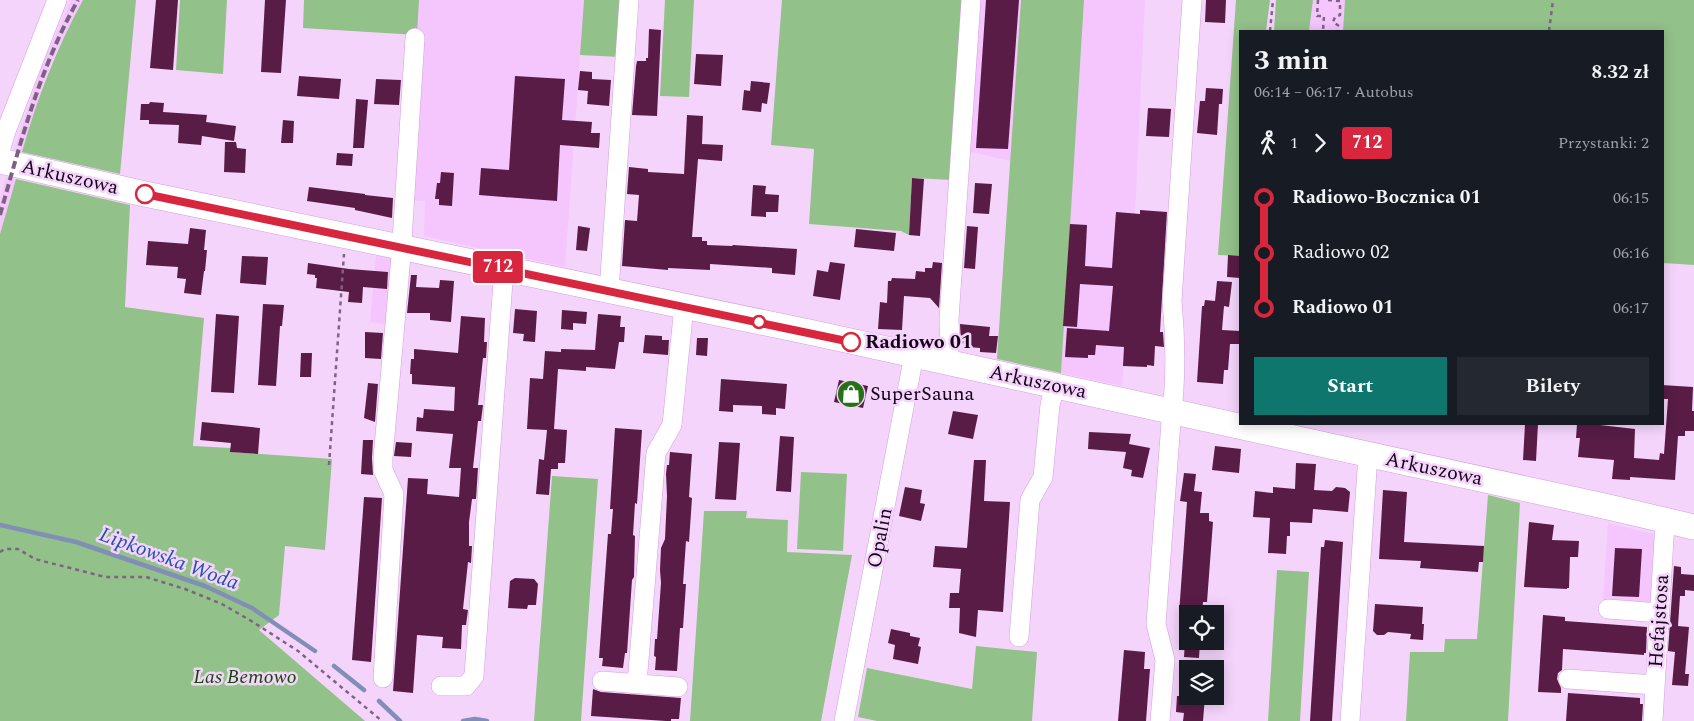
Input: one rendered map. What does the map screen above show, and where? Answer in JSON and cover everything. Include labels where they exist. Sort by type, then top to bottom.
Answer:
[{"type":"main road","name":"Arkuszowa","points":[[0,161],[145,194],[609,290],[1172,412],[1239,424]]},
{"type":"main road","name":"Arkuszowa","points":[[1252,426],[1694,528]]},
{"type":"street","points":[[0,152],[6,110],[57,0]]},
{"type":"street","points":[[609,290],[629,0]]},
{"type":"street","points":[[946,362],[950,345],[949,319],[971,0]]},
{"type":"street","points":[[1160,721],[1165,660],[1156,624],[1175,382],[1175,336],[1172,302],[1192,0]]},
{"type":"street","points":[[382,678],[394,494],[383,470],[383,458],[402,247],[415,38]]},
{"type":"street","points":[[441,686],[466,686],[474,676],[504,268]]},
{"type":"street","points":[[637,684],[656,452],[672,425],[684,306]]},
{"type":"street","name":"Opalin","points":[[844,721],[914,355]]},
{"type":"street","points":[[1019,637],[1030,500],[1043,477],[1050,405],[1055,386]]},
{"type":"street","points":[[1350,721],[1368,454]]},
{"type":"street","name":"Hefajstosa","points":[[1653,721],[1665,522]]},
{"type":"street","points":[[1608,609],[1660,613]]},
{"type":"street","points":[[1568,679],[1655,684]]},
{"type":"street","points":[[602,681],[678,687]]},
{"type":"path","points":[[1270,30],[1273,0]]},
{"type":"path","points":[[1318,0],[1317,16],[1324,16],[1323,30]]},
{"type":"path","points":[[1328,0],[1340,1],[1340,15],[1335,16],[1333,22],[1339,26],[1338,30]]},
{"type":"path","points":[[1549,30],[1553,0]]},
{"type":"path","points":[[329,465],[346,235]]},
{"type":"path","points":[[0,552],[18,549],[35,559],[105,578],[146,577],[185,589],[222,604],[254,622],[298,651],[382,721]]},
{"type":"shaded area","points":[[71,0],[83,0],[46,76],[22,152],[14,150],[41,68]]},
{"type":"shaded area","points":[[419,0],[584,0],[565,267],[424,236],[425,201],[409,200]]},
{"type":"shaded area","points":[[963,0],[1021,0],[1011,161],[954,148]]},
{"type":"shaded area","points":[[1084,0],[1145,0],[1135,213],[1122,386],[1061,373]]},
{"type":"shaded area","points":[[1313,0],[1345,0],[1343,30],[1309,30]]},
{"type":"shaded area","points":[[6,177],[16,179],[0,234],[0,199]]},
{"type":"shaded area","points":[[376,255],[395,259],[388,325],[370,322]]},
{"type":"shaded area","points":[[1608,523],[1658,535],[1654,604],[1603,603]]},
{"type":"green space","points":[[83,0],[136,0],[120,174],[22,152],[48,75],[64,37]]},
{"type":"green space","points":[[180,0],[227,0],[223,74],[176,70]]},
{"type":"green space","points":[[304,0],[419,0],[417,35],[303,28]]},
{"type":"green space","points":[[584,0],[624,0],[620,57],[580,55]]},
{"type":"green space","points":[[665,0],[694,0],[689,97],[660,96]]},
{"type":"green space","points":[[782,0],[963,0],[952,180],[912,178],[909,235],[901,231],[809,224],[814,149],[771,145]]},
{"type":"green space","points":[[1021,0],[1084,0],[1061,373],[997,359]]},
{"type":"green space","points":[[1236,0],[1270,0],[1266,30],[1239,30],[1239,256],[1218,255]]},
{"type":"green space","points":[[1276,0],[1313,0],[1309,30],[1274,30]]},
{"type":"green space","points":[[1345,0],[1694,0],[1694,265],[1664,263],[1664,30],[1343,30]]},
{"type":"green space","name":"Las Bemowo","points":[[16,179],[130,205],[125,307],[204,318],[193,446],[231,448],[231,452],[332,459],[325,550],[285,546],[279,615],[259,630],[365,721],[0,721],[0,234]]},
{"type":"green space","points":[[801,472],[847,474],[843,551],[797,549]]},
{"type":"green space","points":[[552,476],[598,479],[581,721],[534,721]]},
{"type":"green space","points":[[1488,495],[1520,503],[1508,721],[1406,721],[1410,652],[1444,652],[1445,639],[1477,639]]},
{"type":"green space","points":[[704,511],[747,511],[746,518],[788,520],[787,552],[852,555],[821,721],[690,721]]},
{"type":"green space","points":[[1277,570],[1309,572],[1300,721],[1268,721]]},
{"type":"green space","points":[[976,646],[1037,652],[1032,721],[877,721],[858,717],[867,668],[972,689]]},
{"type":"building","points":[[156,0],[178,0],[173,70],[150,68]]},
{"type":"building","points":[[265,0],[286,0],[281,73],[261,72]]},
{"type":"building","points":[[986,0],[1019,0],[1008,149],[976,148]]},
{"type":"building","points":[[1206,0],[1226,0],[1225,23],[1205,22]]},
{"type":"building","points":[[649,29],[661,30],[657,116],[632,115],[636,66],[637,61],[646,61],[646,58],[648,58]]},
{"type":"building","points":[[696,54],[723,55],[721,86],[694,84]]},
{"type":"building","points":[[580,71],[592,72],[592,79],[611,80],[609,106],[587,104],[588,91],[578,90]]},
{"type":"building","points":[[299,76],[341,79],[339,99],[297,96]]},
{"type":"building","points":[[515,76],[565,79],[562,120],[592,122],[591,133],[600,133],[599,148],[560,145],[557,201],[479,195],[481,168],[509,170]]},
{"type":"building","points":[[376,79],[401,80],[399,105],[374,104]]},
{"type":"building","points":[[751,81],[770,83],[767,104],[762,103],[761,112],[742,110],[744,90],[750,91]]},
{"type":"building","points":[[1206,88],[1223,89],[1222,104],[1219,104],[1217,135],[1197,133],[1200,101],[1205,101]]},
{"type":"building","points":[[356,99],[368,100],[364,148],[353,148]]},
{"type":"building","points":[[150,102],[164,103],[163,112],[207,115],[206,122],[236,126],[234,141],[202,136],[201,145],[178,143],[179,125],[149,124],[149,120],[140,120],[141,104],[149,104]]},
{"type":"building","points":[[1148,108],[1171,109],[1169,137],[1146,136]]},
{"type":"building","points":[[687,115],[703,116],[702,144],[723,145],[722,161],[698,159],[692,237],[702,237],[702,241],[707,241],[707,245],[797,249],[795,275],[772,273],[772,268],[710,264],[710,270],[668,268],[668,270],[622,266],[625,220],[637,221],[639,195],[627,194],[629,167],[648,169],[648,172],[684,174]]},
{"type":"building","points":[[283,120],[294,121],[293,143],[281,143]]},
{"type":"building","points":[[225,142],[236,142],[237,148],[246,149],[245,173],[224,172]]},
{"type":"building","points":[[337,153],[353,154],[352,166],[336,165]]},
{"type":"building","points":[[441,172],[454,173],[452,206],[439,205],[439,199],[435,199],[437,183],[440,183]]},
{"type":"building","points":[[912,178],[924,179],[920,236],[909,235]]},
{"type":"building","points":[[975,183],[992,184],[989,214],[973,213]]},
{"type":"building","points":[[753,185],[766,186],[765,194],[779,195],[778,212],[766,212],[766,217],[751,216]]},
{"type":"building","points":[[309,187],[393,198],[392,218],[355,210],[355,208],[307,201]]},
{"type":"building","points":[[1140,210],[1167,212],[1160,332],[1163,332],[1164,347],[1155,346],[1154,366],[1147,365],[1147,367],[1123,366],[1124,347],[1096,345],[1095,355],[1088,355],[1088,358],[1065,357],[1067,328],[1109,331],[1113,286],[1080,284],[1077,327],[1063,326],[1070,224],[1087,225],[1085,266],[1112,268],[1116,212],[1140,214]]},
{"type":"building","points":[[578,226],[590,228],[587,251],[576,250]]},
{"type":"building","points":[[967,226],[978,227],[975,269],[964,268]]},
{"type":"building","points":[[190,228],[206,230],[204,250],[207,250],[201,295],[184,293],[186,279],[177,278],[178,267],[146,265],[148,241],[188,244]]},
{"type":"building","points":[[856,229],[896,233],[894,251],[854,247]]},
{"type":"building","points":[[1228,255],[1239,256],[1239,278],[1227,277]]},
{"type":"building","points":[[242,256],[268,257],[266,285],[240,283]]},
{"type":"building","points":[[830,262],[845,264],[840,300],[813,296],[817,270],[828,272]]},
{"type":"building","points":[[933,262],[942,263],[939,308],[930,298],[904,296],[902,330],[878,329],[880,302],[887,303],[888,281],[891,281],[892,278],[915,279],[916,271],[925,272],[925,268],[932,268]]},
{"type":"building","points":[[308,263],[388,272],[387,289],[363,287],[362,303],[348,302],[349,292],[316,288],[317,278],[315,278],[315,275],[307,274]]},
{"type":"building","points":[[411,275],[417,275],[416,287],[439,288],[440,280],[454,281],[451,322],[430,320],[430,313],[407,313]]},
{"type":"building","points":[[1217,281],[1232,282],[1229,307],[1224,306],[1222,330],[1239,331],[1239,344],[1230,344],[1228,370],[1224,370],[1223,384],[1197,382],[1202,306],[1204,306],[1205,300],[1215,301]]},
{"type":"building","points":[[263,304],[284,305],[282,326],[280,326],[276,386],[258,385]]},
{"type":"building","points":[[515,309],[537,311],[535,342],[523,341],[524,334],[513,333]]},
{"type":"building","points":[[562,310],[587,312],[586,324],[573,323],[573,330],[561,329]]},
{"type":"building","points":[[216,314],[239,316],[234,393],[211,392]]},
{"type":"building","points":[[598,314],[621,316],[620,327],[625,327],[624,342],[619,342],[615,369],[586,367],[586,371],[558,369],[554,429],[567,430],[565,463],[558,463],[558,469],[551,469],[549,495],[536,494],[539,459],[544,460],[547,430],[527,429],[530,378],[543,379],[545,351],[561,352],[561,349],[595,350]]},
{"type":"building","points":[[461,316],[485,318],[484,342],[487,342],[486,358],[483,358],[478,405],[483,405],[481,421],[478,421],[473,468],[478,468],[476,499],[472,499],[469,522],[469,546],[472,546],[471,563],[468,562],[463,609],[468,610],[466,625],[462,625],[461,649],[442,648],[443,637],[417,635],[413,693],[393,691],[408,478],[428,479],[427,494],[459,497],[461,468],[449,468],[453,434],[416,431],[417,417],[423,418],[424,409],[454,411],[455,387],[412,384],[412,374],[410,374],[411,359],[414,359],[414,349],[458,353]]},
{"type":"building","points":[[960,324],[990,327],[989,336],[998,336],[996,353],[980,352],[980,348],[968,347],[968,344],[961,343]]},
{"type":"building","points":[[365,332],[383,333],[381,359],[365,358]]},
{"type":"building","points":[[645,335],[662,336],[662,340],[669,340],[668,355],[643,353]]},
{"type":"building","points":[[697,338],[708,338],[707,356],[696,355]]},
{"type":"building","points":[[301,353],[312,353],[311,377],[300,377]]},
{"type":"building","points":[[721,379],[787,384],[785,409],[776,408],[776,415],[762,414],[762,406],[733,405],[733,412],[719,411]]},
{"type":"building","name":"SuperSauna","points":[[839,380],[868,386],[863,408],[834,402]]},
{"type":"building","points":[[368,383],[378,384],[375,422],[364,418]]},
{"type":"building","points":[[1664,385],[1693,387],[1692,411],[1694,411],[1694,431],[1685,431],[1685,436],[1678,436],[1675,480],[1630,477],[1630,480],[1612,479],[1614,460],[1578,457],[1580,438],[1576,438],[1577,425],[1600,425],[1635,429],[1634,458],[1659,460],[1660,453],[1664,454],[1668,399],[1664,399]]},
{"type":"building","points":[[953,411],[978,415],[973,439],[948,434]]},
{"type":"building","points":[[202,422],[260,428],[258,454],[230,452],[231,443],[200,440]]},
{"type":"building","points":[[1525,425],[1538,425],[1536,461],[1523,460]]},
{"type":"building","points":[[615,428],[642,430],[633,535],[635,536],[634,577],[632,580],[627,653],[625,653],[623,668],[602,666],[603,658],[599,658],[608,534],[611,534],[613,509],[610,509]]},
{"type":"building","points":[[1089,432],[1131,434],[1129,444],[1150,448],[1143,478],[1131,476],[1132,470],[1123,468],[1126,452],[1088,449]]},
{"type":"building","points":[[780,436],[794,437],[791,492],[776,491]]},
{"type":"building","points":[[363,440],[373,440],[373,475],[361,474]]},
{"type":"building","points":[[396,442],[412,443],[411,457],[394,456]]},
{"type":"building","points":[[719,442],[740,443],[736,500],[715,499]]},
{"type":"building","points":[[1215,446],[1241,449],[1239,473],[1212,470]]},
{"type":"building","points":[[670,452],[692,454],[689,497],[692,498],[689,542],[686,541],[683,584],[686,584],[683,628],[680,628],[677,671],[655,670],[656,657],[654,656],[661,583],[661,548],[665,539],[666,474]]},
{"type":"building","points":[[974,460],[986,460],[984,501],[1010,502],[1003,612],[978,610],[976,637],[959,633],[960,608],[949,608],[950,593],[959,593],[961,569],[933,567],[935,546],[967,548]]},
{"type":"building","points":[[1296,463],[1316,464],[1314,490],[1332,491],[1336,487],[1345,488],[1350,492],[1348,512],[1313,509],[1312,523],[1290,522],[1290,536],[1287,536],[1286,554],[1268,553],[1270,518],[1253,517],[1255,491],[1273,493],[1273,487],[1295,489]]},
{"type":"building","points":[[1184,473],[1196,474],[1194,491],[1202,492],[1200,513],[1209,513],[1209,521],[1213,522],[1207,602],[1203,602],[1203,605],[1180,605],[1187,502],[1180,501]]},
{"type":"building","points":[[905,487],[922,490],[920,503],[925,504],[921,521],[899,516]]},
{"type":"building","points":[[1383,490],[1407,492],[1404,542],[1484,546],[1483,562],[1479,562],[1478,572],[1420,568],[1421,561],[1379,559]]},
{"type":"building","points":[[364,497],[382,498],[371,662],[352,660]]},
{"type":"building","points":[[1529,522],[1554,525],[1552,540],[1579,541],[1578,557],[1570,557],[1569,588],[1524,587]]},
{"type":"building","points":[[1325,540],[1343,542],[1332,721],[1310,721],[1321,547],[1324,547]]},
{"type":"building","points":[[1615,548],[1642,549],[1639,597],[1612,596]]},
{"type":"building","points":[[1674,566],[1681,567],[1681,574],[1694,575],[1694,591],[1685,590],[1685,596],[1680,596],[1678,626],[1689,627],[1685,674],[1689,674],[1688,686],[1672,685],[1675,652],[1668,651]]},
{"type":"building","points":[[515,578],[534,579],[538,584],[536,605],[528,605],[527,609],[508,608],[510,581]]},
{"type":"building","points":[[1375,604],[1423,607],[1423,640],[1410,639],[1411,634],[1388,632],[1384,635],[1377,635],[1373,631]]},
{"type":"building","points":[[1543,615],[1565,617],[1565,621],[1647,627],[1646,653],[1644,655],[1563,649],[1562,670],[1558,673],[1557,679],[1561,693],[1538,692]]},
{"type":"building","points":[[891,629],[910,633],[910,636],[920,638],[918,646],[921,647],[918,664],[893,659],[895,645],[888,643]]},
{"type":"building","points":[[1124,650],[1145,652],[1144,669],[1150,669],[1146,721],[1118,721]]},
{"type":"building","points":[[1184,650],[1199,650],[1199,658],[1184,657]]},
{"type":"building","points":[[593,689],[601,692],[681,698],[679,719],[666,721],[591,716]]},
{"type":"building","points":[[1568,693],[1640,698],[1640,704],[1643,704],[1642,721],[1566,721]]},
{"type":"building","points":[[1177,696],[1179,696],[1179,705],[1204,705],[1203,721],[1183,721],[1184,713],[1176,712]]},
{"type":"waterway","name":"Lipkowska Woda","points":[[0,525],[76,542],[205,586],[252,608],[315,651]]},
{"type":"waterway","name":"Lipkowska Woda","points":[[334,666],[364,690]]},
{"type":"waterway","name":"Lipkowska Woda","points":[[379,701],[400,721]]},
{"type":"waterway","name":"Lipkowska Woda","points":[[463,721],[475,719],[487,721]]},
{"type":"railway","points":[[0,215],[42,78],[78,0]]},
{"type":"bus line","name":"712","points":[[145,194],[851,342]]},
{"type":"place","name":"Radiowo 01","points":[[851,342]]},
{"type":"place","name":"SuperSauna","points":[[851,394]]}]
